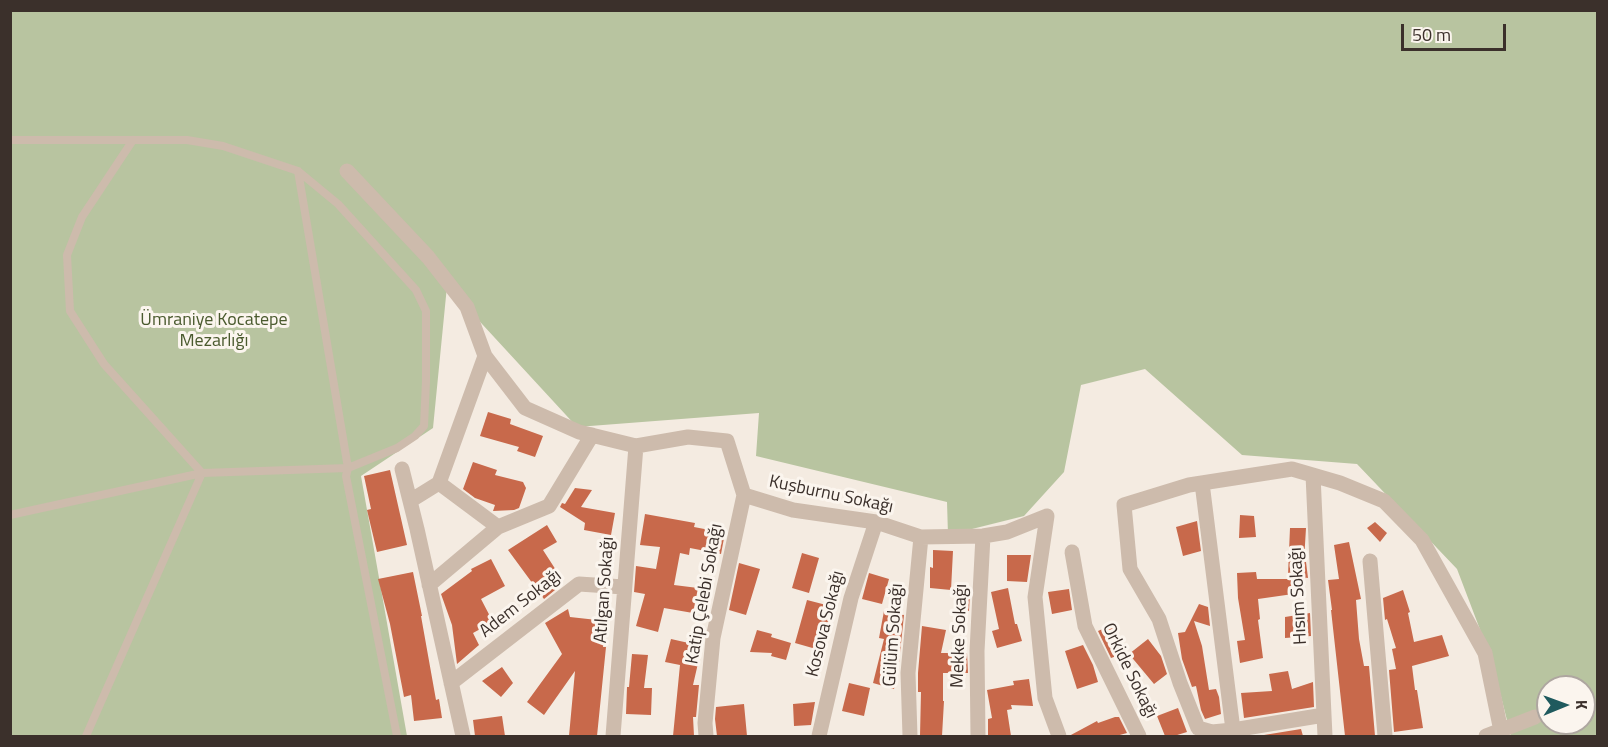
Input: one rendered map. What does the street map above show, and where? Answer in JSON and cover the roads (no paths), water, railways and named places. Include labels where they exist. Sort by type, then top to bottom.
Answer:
[{"type":"street","name":"Kuşburnu Sokağı","points":[[347,171],[428,257],[467,307],[485,356],[525,408],[579,432],[636,446],[688,437],[727,441],[744,495],[793,510],[876,522],[921,537],[983,536],[1007,532],[1047,516],[1035,597],[1045,698],[1059,736]]},
{"type":"street","points":[[410,501],[439,483],[485,356]]},
{"type":"street","points":[[429,585],[498,527],[549,506],[592,435]]},
{"type":"street","name":"Atılgan Sokağı","points":[[613,736],[636,446]]},
{"type":"street","points":[[402,469],[463,736]]},
{"type":"street","points":[[1324,715],[1233,733],[1212,732],[1198,728],[1159,619],[1130,569],[1124,505],[1189,485],[1292,469],[1340,483],[1384,501],[1422,540],[1485,653],[1502,734]]},
{"type":"street","name":"Hısım Sokağı","points":[[1313,475],[1325,736]]},
{"type":"street","points":[[439,483],[498,527]]},
{"type":"street","points":[[1202,483],[1233,733]]},
{"type":"street","name":"Katip Çelebi Sokağı","points":[[706,736],[705,723],[713,638],[744,495]]},
{"type":"street","name":"Kosova Sokağı","points":[[819,736],[851,598],[876,522]]},
{"type":"street","name":"Mekke Sokağı","points":[[978,736],[977,651],[983,536]]},
{"type":"street","name":"Gülüm Sokağı","points":[[910,736],[908,673],[921,537]]},
{"type":"street","name":"Orkide Sokağı","points":[[1072,552],[1085,626],[1138,736]]},
{"type":"street","points":[[1370,561],[1385,736]]},
{"type":"street","name":"Adem Sokağı","points":[[451,683],[579,584],[624,587]]},
{"type":"street","points":[[1486,736],[1502,734],[1534,717]]},
{"type":"lane","points":[[10,140],[187,140],[222,146],[298,171],[338,204],[416,290],[426,311],[424,426],[415,436],[397,448],[348,468],[202,473],[10,514]]},
{"type":"lane","points":[[132,140],[82,217],[67,255],[70,311],[104,364],[202,473]]},
{"type":"lane","points":[[298,171],[348,468],[346,476],[397,736]]},
{"type":"lane","points":[[86,736],[202,473]]},
{"type":"park label","name":"Ümraniye Kocatepe Mezarlığı","points":[[214,331]]}]
